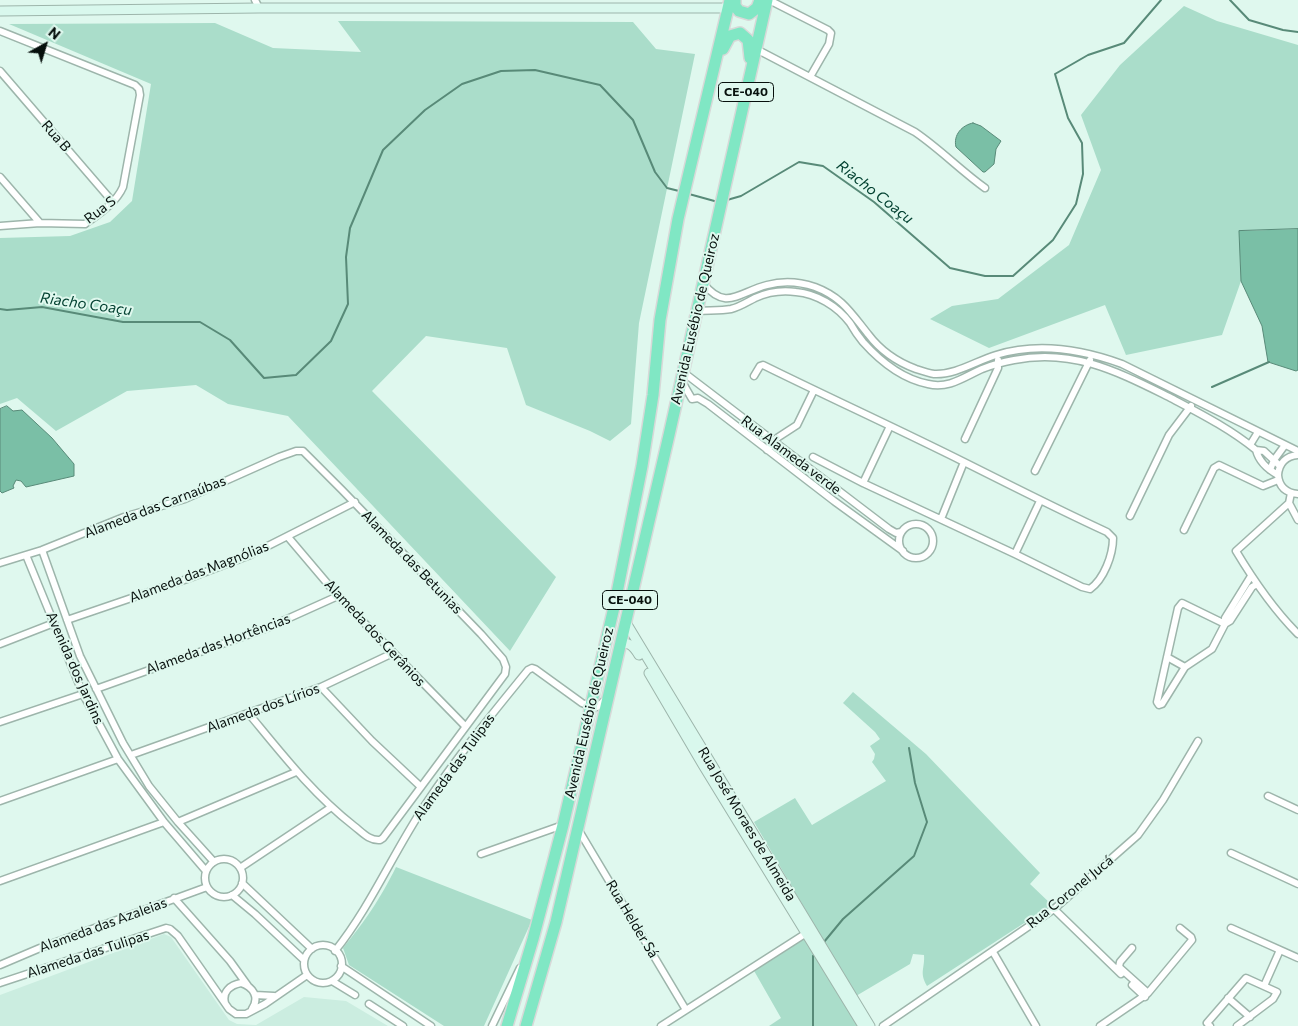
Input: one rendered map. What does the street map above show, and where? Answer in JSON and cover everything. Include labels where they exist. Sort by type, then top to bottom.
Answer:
[{"type":"highway","points":[[731,3],[739,11],[749,14],[757,8],[760,0]]},
{"type":"highway","name":"CE-040","points":[[750,73],[768,0]]},
{"type":"highway","name":"CE-040","points":[[715,63],[731,3]]},
{"type":"highway","points":[[715,63],[727,39],[733,34],[740,32],[749,43],[750,73]]},
{"type":"highway","name":"Avenida Eusébio de Queiroz","points":[[507,1026],[533,940],[592,707],[641,473],[653,395],[660,320],[678,218],[715,63]]},
{"type":"highway","name":"Avenida Eusébio de Queiroz","points":[[526,1026],[556,922],[750,73]]},
{"type":"street","points":[[768,0],[831,33],[830,42],[810,76]]},
{"type":"street","points":[[0,11],[257,4],[731,3]]},
{"type":"street","name":"Rua S","points":[[0,30],[138,87],[140,95],[120,195],[85,224],[0,226]]},
{"type":"street","points":[[756,49],[915,132],[930,142],[962,172],[985,188]]},
{"type":"street","name":"Rua B","points":[[0,71],[112,201]]},
{"type":"street","points":[[0,177],[40,224]]},
{"type":"street","points":[[703,283],[716,296],[730,299],[759,287],[777,283],[805,284],[822,290],[845,305],[883,351],[892,358],[928,373],[945,373],[996,355],[1017,350],[1069,349],[1093,354],[1122,364],[1298,453]]},
{"type":"street","points":[[697,311],[732,308],[778,292],[795,292],[811,295],[839,311],[874,353],[887,365],[909,378],[934,386],[948,385],[998,363],[1018,359],[1043,356],[1089,362],[1118,372],[1225,427],[1253,447],[1264,451],[1280,466]]},
{"type":"street","points":[[1035,471],[1093,354]]},
{"type":"street","points":[[965,439],[998,368],[996,355]]},
{"type":"street","points":[[754,376],[760,366],[763,365],[1110,534],[1113,538],[1112,548],[1102,577],[1096,585],[1086,589],[863,483],[813,457]]},
{"type":"street","points":[[909,378],[909,371],[913,368]]},
{"type":"street","points":[[956,370],[961,374],[961,380]]},
{"type":"street","points":[[925,384],[928,380],[928,373]]},
{"type":"street","points":[[945,373],[945,380],[948,385]]},
{"type":"street","name":"Rua Alameda verde","points":[[682,376],[692,399],[698,398],[708,404],[903,551]]},
{"type":"street","name":"Rua Alameda verde","points":[[682,376],[774,441],[889,530],[896,533],[901,532]]},
{"type":"street","points":[[767,450],[774,441],[797,425],[814,390]]},
{"type":"street","points":[[1130,516],[1169,435],[1194,401]]},
{"type":"street","points":[[863,483],[890,426]]},
{"type":"street","points":[[1258,432],[1253,447],[1258,458],[1278,477],[1283,488],[1295,494],[1289,503],[1236,551],[1251,576],[1277,611],[1298,634]]},
{"type":"street","points":[[1270,470],[1274,460],[1285,445]]},
{"type":"street","name":"Alameda das Carnaúbas","points":[[0,563],[42,550],[124,517],[185,499],[290,453],[300,451],[309,455]]},
{"type":"street","points":[[1184,530],[1214,468],[1220,466],[1263,486],[1278,477],[1280,466],[1286,458],[1298,453]]},
{"type":"street","name":"Alameda das Betunias","points":[[309,455],[503,659],[506,667],[505,674],[465,726]]},
{"type":"street","points":[[941,519],[964,462]]},
{"type":"street","points":[[1015,554],[1040,501]]},
{"type":"street","name":"Alameda das Magnólias","points":[[67,620],[241,558],[288,537],[355,502]]},
{"type":"street","points":[[1289,503],[1298,520]]},
{"type":"street","points":[[920,524],[929,530],[933,541],[930,551],[920,557],[910,557],[903,551],[900,545],[901,532],[910,525],[920,524]]},
{"type":"street","name":"Alameda dos Gerânios","points":[[288,537],[338,596],[465,726]]},
{"type":"street","name":"Avenida dos Jardins","points":[[42,550],[80,656],[112,722],[149,786],[214,862]]},
{"type":"street","name":"Avenida dos Jardins","points":[[26,555],[83,694],[118,759],[164,822],[206,872]]},
{"type":"street","points":[[1226,624],[1225,618],[1251,576]]},
{"type":"street","points":[[1226,624],[1182,602],[1178,608],[1167,657],[1157,702],[1159,705],[1162,704],[1185,667],[1212,649],[1226,624],[1230,621],[1252,587],[1257,584]]},
{"type":"street","name":"Alameda das Hortências","points":[[96,689],[267,628],[338,596]]},
{"type":"street","name":"Rua José Moraes de Almeida","points":[[625,621],[706,763],[870,1026]]},
{"type":"street","points":[[0,644],[54,624]]},
{"type":"street","name":"Rua José Moraes de Almeida","points":[[620,644],[629,644],[634,648],[661,687]]},
{"type":"street","name":"Alameda dos Lírios","points":[[131,756],[321,687],[393,653]]},
{"type":"street","points":[[70,661],[80,656]]},
{"type":"street","points":[[1167,657],[1185,667]]},
{"type":"street","name":"Alameda das Tulipas","points":[[335,950],[361,916],[424,806],[482,726],[528,670],[535,669],[582,703],[592,707]]},
{"type":"street","points":[[321,687],[372,741],[421,786]]},
{"type":"street","points":[[0,722],[83,694]]},
{"type":"street","points":[[592,707],[602,705],[608,697]]},
{"type":"street","points":[[249,714],[296,772],[330,808],[372,840],[383,838],[465,726]]},
{"type":"street","points":[[101,728],[112,722]]},
{"type":"street","name":"Rua Coronel Jucá","points":[[883,1026],[1054,909],[1142,832],[1198,741]]},
{"type":"street","points":[[0,801],[118,759]]},
{"type":"street","points":[[178,822],[296,772]]},
{"type":"street","points":[[141,791],[149,786]]},
{"type":"street","points":[[1268,796],[1298,810]]},
{"type":"street","points":[[240,868],[330,808]]},
{"type":"street","points":[[0,881],[164,822]]},
{"type":"street","points":[[481,854],[563,825]]},
{"type":"street","name":"Rua Helder Sá","points":[[577,828],[686,1010]]},
{"type":"street","points":[[1231,853],[1298,884]]},
{"type":"street","points":[[219,859],[231,860],[240,868],[243,876],[242,883],[240,888],[232,895],[220,896],[207,887],[206,872],[219,859]]},
{"type":"street","points":[[242,883],[312,949]]},
{"type":"street","name":"Alameda das Azaleias","points":[[0,965],[40,948],[207,887]]},
{"type":"street","points":[[232,895],[304,960]]},
{"type":"street","points":[[174,898],[254,991],[255,1005],[251,1010]]},
{"type":"street","points":[[255,914],[264,903]]},
{"type":"street","points":[[1054,909],[1146,995]]},
{"type":"street","points":[[272,930],[281,920]]},
{"type":"street","name":"Alameda das Tulipas","points":[[0,983],[166,928],[178,936],[226,1005]]},
{"type":"street","points":[[1100,1026],[1146,995],[1192,940],[1180,928]]},
{"type":"street","points":[[1231,928],[1298,958]]},
{"type":"street","points":[[661,1026],[809,931]]},
{"type":"street","name":"Rua José Moraes de Almeida","points":[[809,931],[863,1026]]},
{"type":"street","points":[[492,1026],[533,940]]},
{"type":"street","points":[[326,946],[335,950],[341,960],[337,977],[322,983],[311,979],[307,975],[304,960],[312,949],[326,946]]},
{"type":"street","points":[[1132,948],[1120,962],[1119,967],[1146,995]]},
{"type":"street","points":[[1264,986],[1280,950]]},
{"type":"street","points":[[993,952],[1036,1026]]},
{"type":"street","points":[[341,966],[431,1026]]},
{"type":"street","points":[[248,986],[241,983],[234,984],[228,989],[224,999],[232,1013],[241,1015],[265,1004],[307,975]]},
{"type":"street","points":[[1210,1026],[1207,1023],[1246,978],[1277,992],[1273,999],[1237,1026]]},
{"type":"street","points":[[332,980],[355,995]]},
{"type":"street","points":[[209,981],[228,989]]},
{"type":"street","points":[[255,995],[276,996]]},
{"type":"street","points":[[1228,998],[1250,1016]]},
{"type":"street","points":[[369,1004],[403,1026]]},
{"type":"shaded area","points":[[1184,6],[1217,21],[1298,45],[1298,229],[1240,231],[1241,281],[1222,335],[1126,355],[1105,305],[989,348],[930,319],[952,306],[998,299],[1069,245],[1101,170],[1081,115],[1120,65]]},
{"type":"shaded area","points":[[338,21],[633,22],[656,49],[695,54],[639,323],[631,424],[610,441],[526,405],[507,348],[426,336],[372,391],[556,577],[510,651],[288,416],[228,404],[196,385],[127,391],[56,431],[17,398],[0,404],[0,238],[70,236],[110,222],[132,201],[151,84],[9,24],[215,23],[273,48],[361,52]]},
{"type":"shaded area","points":[[973,123],[981,126],[1001,141],[996,149],[994,164],[985,172],[956,147],[955,143],[959,131]]},
{"type":"shaded area","points":[[1298,229],[1298,370],[1296,371],[1268,362],[1262,326],[1241,281],[1239,231]]},
{"type":"shaded area","points":[[7,406],[13,411],[22,410],[52,438],[74,464],[74,476],[26,487],[21,481],[16,480],[14,488],[2,493],[0,491],[0,409]]},
{"type":"shaded area","points":[[853,692],[926,754],[1040,873],[1030,884],[1052,905],[927,986],[923,974],[924,955],[913,954],[910,964],[856,996],[754,822],[795,798],[812,825],[886,781],[872,762],[875,754],[870,746],[880,739],[875,732],[843,703]]},
{"type":"shaded area","points":[[396,867],[532,920],[484,1026],[444,1026],[349,965],[343,948],[372,909]]},
{"type":"shaded area","points":[[164,934],[171,937],[229,1020],[237,1024],[256,1025],[304,997],[346,1001],[388,1026],[0,1026],[0,995]]},
{"type":"shaded area","points":[[806,935],[861,1026],[769,1026],[781,1018],[753,969]]},
{"type":"waterway","name":"Riacho Coaçu","points":[[727,200],[741,196],[799,162],[823,166],[874,202],[950,268],[985,276],[1013,276],[1053,240],[1076,204],[1083,174],[1082,143],[1068,118],[1055,74],[1088,55],[1124,43],[1161,0]]},
{"type":"waterway","name":"Riacho Coaçu","points":[[1230,0],[1249,20],[1283,30],[1298,32]]},
{"type":"waterway","name":"Riacho Coaçu","points":[[0,309],[42,307],[123,322],[200,322],[230,340],[264,378],[296,375],[331,341],[348,304],[346,257],[350,228],[383,150],[425,110],[462,84],[501,71],[535,70],[600,85],[633,120],[655,172],[667,188],[679,191]]},
{"type":"waterway","name":"Riacho Coaçu","points":[[689,194],[718,202]]},
{"type":"waterway","points":[[1212,387],[1269,362]]},
{"type":"waterway","points":[[824,942],[843,919],[914,856],[927,822],[915,783],[909,748]]},
{"type":"waterway","points":[[813,1026],[813,956],[815,954]]}]
